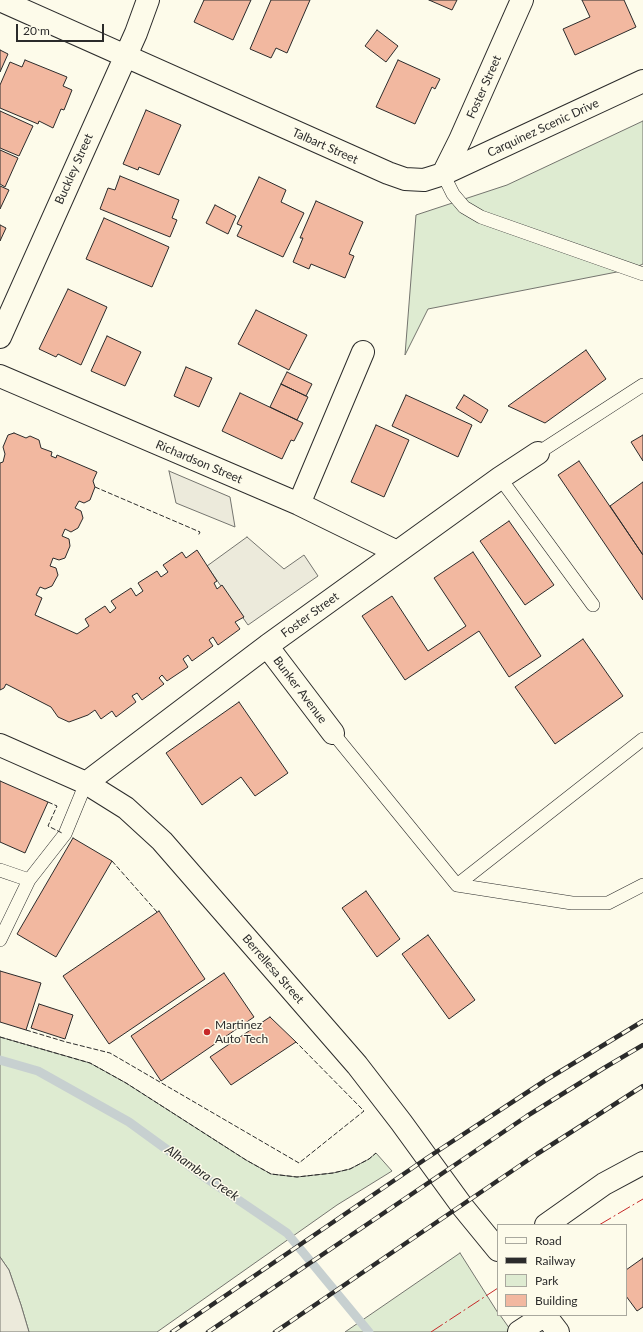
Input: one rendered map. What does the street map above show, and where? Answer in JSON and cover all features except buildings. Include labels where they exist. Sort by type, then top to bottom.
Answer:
[{"type":"street","name":"Talbart Street","points":[[0,0],[388,173],[405,179],[424,180],[443,174]]},
{"type":"street","name":"Buckley Street","points":[[0,337],[126,56],[148,0]]},
{"type":"street","name":"Foster Street","points":[[443,174],[460,140],[522,0]]},
{"type":"street","name":"Carquinez Scenic Drive","points":[[443,174],[643,82]]},
{"type":"street","points":[[299,504],[363,352]]},
{"type":"street","name":"Richardson Street","points":[[0,376],[299,504],[397,552]]},
{"type":"street","name":"Foster Street","points":[[86,783],[267,646],[500,478],[538,453]]},
{"type":"street","name":"Bunker Avenue","points":[[267,646],[332,733]]},
{"type":"street","name":"Berrellesa Street","points":[[0,745],[86,783],[126,808],[162,841],[357,1066],[401,1122],[462,1206],[497,1249]]},
{"type":"street","points":[[547,1224],[604,1184],[643,1163]]},
{"type":"street","points":[[519,1332],[543,1316]]},
{"type":"street","points":[[546,1316],[558,1332]]},
{"type":"lane","points":[[443,174],[453,194],[464,207],[481,217],[643,274]]},
{"type":"lane","points":[[538,453],[643,385]]},
{"type":"lane","points":[[500,478],[593,605]]},
{"type":"lane","points":[[332,733],[457,885],[572,903],[608,904],[643,885]]},
{"type":"lane","points":[[457,885],[643,739]]},
{"type":"lane","points":[[0,940],[29,880],[65,834],[86,783]]},
{"type":"lane","points":[[0,870],[29,880]]},
{"type":"green space","points":[[643,121],[643,264],[632,269],[428,309],[405,355],[416,215],[507,185]]},
{"type":"green space","points":[[0,1037],[90,1063],[126,1083],[246,1160],[271,1174],[297,1177],[333,1173],[350,1169],[369,1159],[376,1153],[392,1171],[337,1205],[157,1332],[29,1332],[9,1270],[0,1257]]},
{"type":"green space","points":[[460,1253],[497,1311],[497,1316],[501,1316],[512,1332],[345,1332]]},
{"type":"shaded area","points":[[169,471],[230,497],[235,527],[176,503]]},
{"type":"shaded area","points":[[247,537],[284,569],[304,555],[318,576],[248,625],[207,566]]},
{"type":"shaded area","points":[[0,1257],[9,1270],[29,1332],[0,1332]]},
{"type":"waterway","name":"Alhambra Creek","points":[[0,1060],[38,1071],[129,1122],[206,1178],[287,1233],[369,1332]]},
{"type":"railway","points":[[172,1332],[427,1158],[546,1080],[643,1021]]},
{"type":"railway","points":[[208,1332],[527,1116],[643,1045]]},
{"type":"railway","points":[[275,1332],[537,1154],[643,1086]]},
{"type":"fence","points":[[95,487],[200,532],[198,536]]},
{"type":"fence","points":[[48,802],[57,806],[48,826],[62,833]]},
{"type":"fence","points":[[112,861],[157,912]]},
{"type":"fence","points":[[26,1030],[110,1053],[299,1163],[364,1111],[296,1042]]},
{"type":"fence","points":[[0,1037],[90,1063],[126,1083],[246,1160],[271,1174],[297,1177],[333,1173],[350,1169],[369,1159],[376,1153]]},
{"type":"power","points":[[601,1224],[643,1199]]},
{"type":"power","points":[[431,1332],[497,1289]]},
{"type":"place","name":"Martinez Auto Tech","points":[[207,1032]]}]
